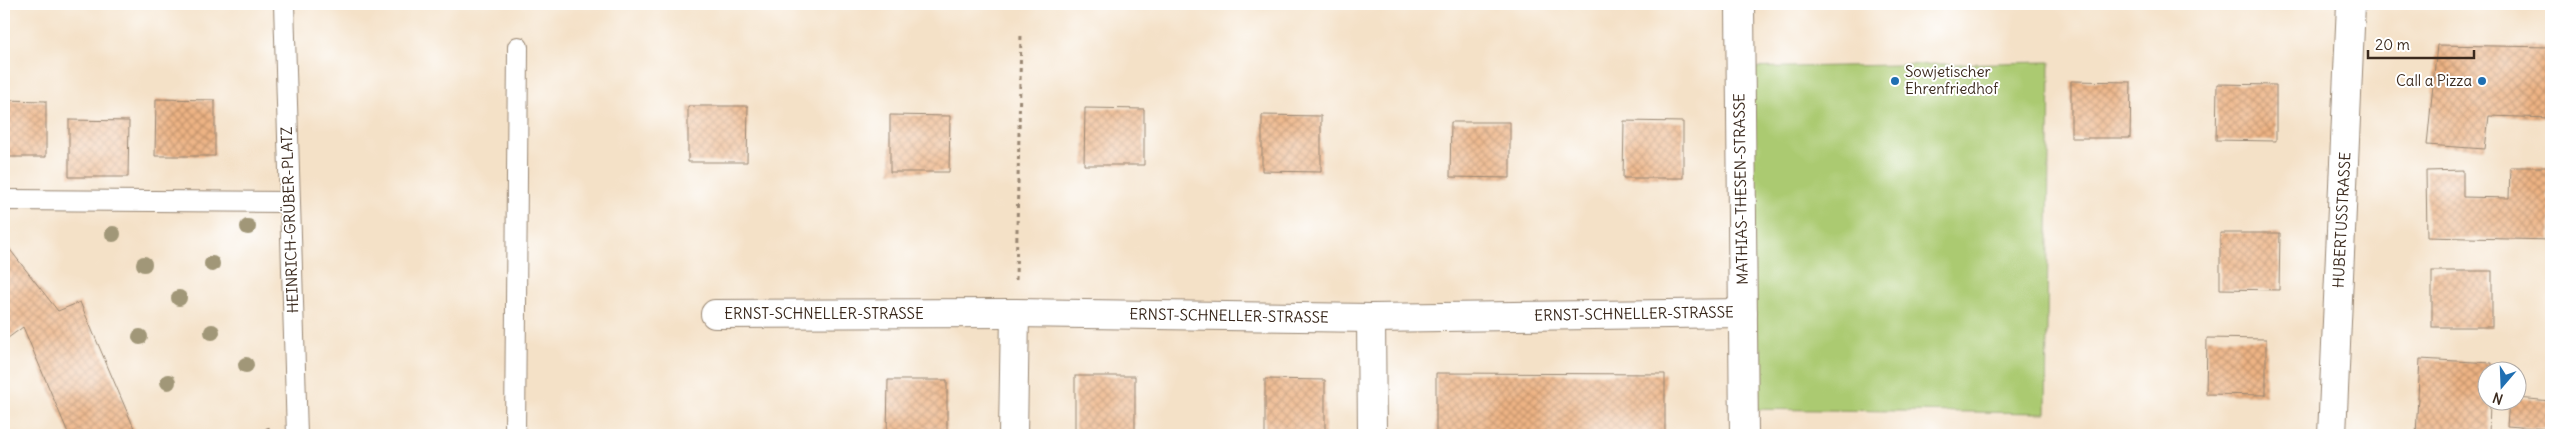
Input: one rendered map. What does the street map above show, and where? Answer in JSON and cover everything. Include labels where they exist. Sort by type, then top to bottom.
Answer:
[{"type":"street","name":"MATHIAS-THESEN-STRASSE","points":[[1740,4],[1744,435]]},
{"type":"street","name":"HUBERTUSSTRASSE","points":[[2332,435],[2351,4]]},
{"type":"street","name":"ERNST-SCHNELLER-STRASSE","points":[[715,314],[1015,314],[1371,318],[1743,312]]},
{"type":"street","points":[[1014,435],[1015,314]]},
{"type":"street","points":[[1371,318],[1372,435]]},
{"type":"lane","name":"HEINRICH-GRÜBER-PLATZ","points":[[284,4],[296,435]]},
{"type":"lane","points":[[514,435],[518,47]]},
{"type":"lane","points":[[4,200],[289,202]]},
{"type":"path","points":[[1015,314],[1021,33]]},
{"type":"green space","points":[[2050,62],[2046,413],[1744,409],[1739,68]]},
{"type":"building","name":"Call a Pizza","points":[[2437,45],[2551,47],[2551,118],[2489,116],[2485,149],[2427,145]]},
{"type":"building","points":[[2071,81],[2131,82],[2130,138],[2071,138]]},
{"type":"building","points":[[2217,84],[2276,85],[2276,141],[2216,140]]},
{"type":"building","points":[[156,99],[215,100],[215,156],[155,156]]},
{"type":"building","points":[[4,100],[46,101],[46,157],[4,157]]},
{"type":"building","points":[[688,106],[748,106],[747,162],[688,162]]},
{"type":"building","points":[[1085,108],[1144,109],[1144,165],[1084,165]]},
{"type":"building","points":[[890,115],[950,116],[949,172],[890,172]]},
{"type":"building","points":[[1262,115],[1321,116],[1321,172],[1262,171]]},
{"type":"building","points":[[69,120],[129,121],[128,177],[69,177]]},
{"type":"building","points":[[1624,121],[1683,122],[1683,178],[1623,178]]},
{"type":"building","points":[[1451,122],[1510,122],[1510,178],[1450,177]]},
{"type":"building","points":[[2510,167],[2548,167],[2547,200],[2551,200],[2551,240],[2427,237],[2426,171],[2463,170],[2463,197],[2509,198]]},
{"type":"building","points":[[2220,233],[2280,233],[2279,290],[2220,289]]},
{"type":"building","points":[[4,242],[58,311],[80,302],[137,435],[69,435],[23,327],[4,341]]},
{"type":"building","points":[[2432,271],[2492,271],[2492,327],[2432,327]]},
{"type":"building","points":[[2207,338],[2266,339],[2266,395],[2206,394]]},
{"type":"building","points":[[2420,359],[2478,362],[2478,412],[2490,412],[2489,435],[2416,435]]},
{"type":"building","points":[[1436,373],[1665,374],[1665,435],[1436,434]]},
{"type":"building","points":[[1075,376],[1135,376],[1135,432],[1075,432]]},
{"type":"building","points":[[1265,379],[1325,380],[1325,435],[1265,435]]},
{"type":"building","points":[[888,380],[947,380],[947,435],[887,435]]},
{"type":"building","points":[[2528,399],[2551,401],[2551,435],[2544,435],[2545,429],[2507,426],[2508,412],[2528,412]]},
{"type":"place","name":"Sowjetischer Ehrenfriedhof","points":[[1895,81]]},
{"type":"place","name":"Call a Pizza","points":[[2482,81]]}]
